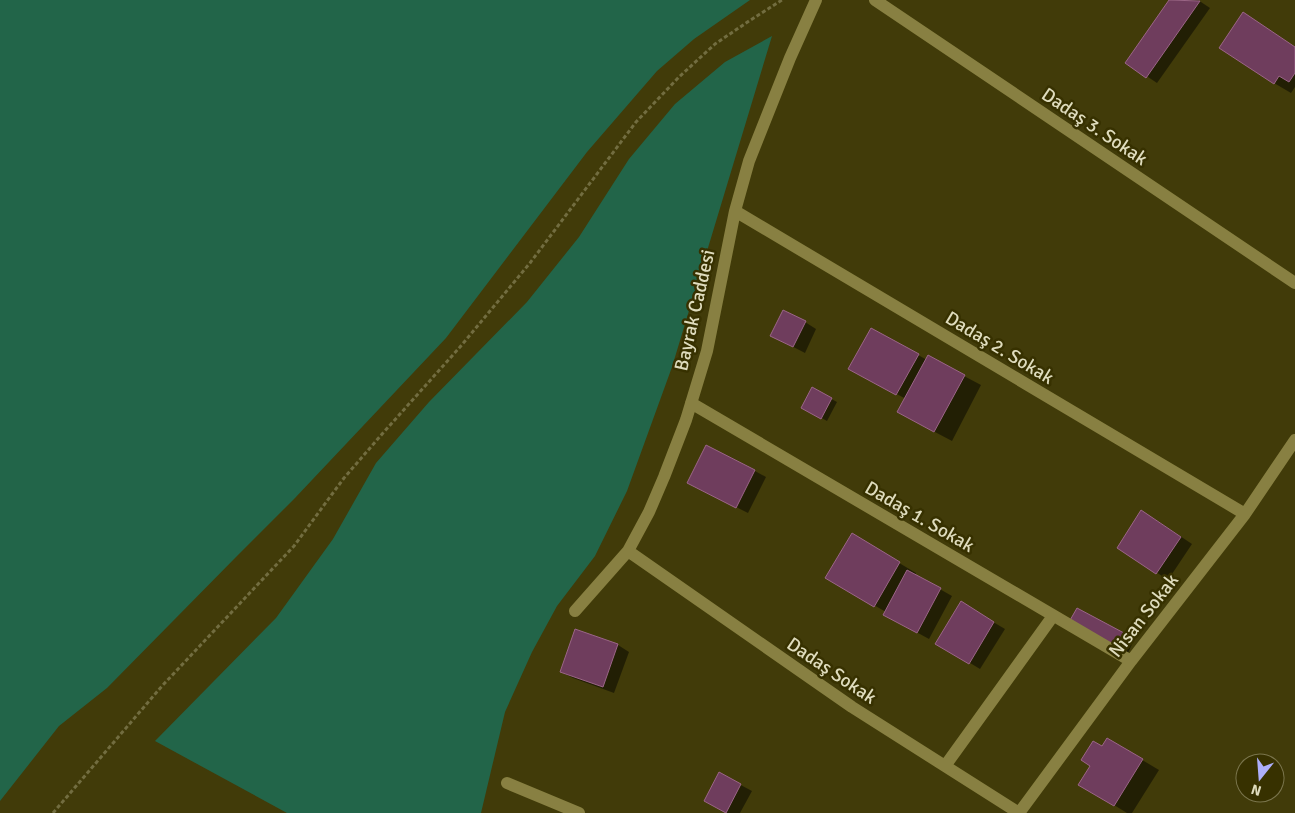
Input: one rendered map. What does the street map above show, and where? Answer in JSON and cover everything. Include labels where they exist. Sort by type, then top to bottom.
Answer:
[{"type":"street","name":"Bayrak Caddesi","points":[[575,611],[628,551],[649,512],[664,477],[686,420],[708,351],[735,211],[749,161],[769,108],[816,0]]},
{"type":"street","name":"Dadaş 3. Sokak","points":[[875,0],[1295,283]]},
{"type":"street","name":"Dadaş 2. Sokak","points":[[735,211],[1245,514]]},
{"type":"street","name":"Dadaş 1. Sokak","points":[[691,404],[1130,661]]},
{"type":"street","name":"Nisan Sokak","points":[[1019,813],[1130,661],[1245,514],[1295,440]]},
{"type":"street","name":"Dadaş Sokak","points":[[628,551],[852,707],[1019,813]]},
{"type":"street","points":[[945,766],[1053,616]]},
{"type":"street","points":[[507,783],[579,813]]},
{"type":"path","points":[[53,813],[162,686],[294,546],[344,478],[460,347],[530,263],[636,122],[679,77],[715,44],[782,0]]},
{"type":"green space","points":[[0,0],[750,0],[694,39],[657,71],[587,152],[446,338],[295,498],[107,688],[59,726],[0,801]]},
{"type":"green space","points":[[772,36],[672,367],[627,491],[595,556],[557,606],[532,652],[505,712],[481,813],[287,813],[155,741],[276,618],[333,539],[376,463],[429,402],[527,302],[579,237],[629,159],[675,104],[725,62]]},
{"type":"building","points":[[1169,0],[1200,1],[1146,78],[1125,63]]},
{"type":"building","points":[[1243,12],[1295,47],[1295,73],[1289,82],[1279,76],[1274,84],[1219,48]]},
{"type":"building","points":[[783,310],[806,321],[793,347],[770,336]]},
{"type":"building","points":[[871,328],[919,354],[896,395],[848,369]]},
{"type":"building","points":[[928,355],[965,375],[934,432],[897,412]]},
{"type":"building","points":[[812,387],[832,398],[821,419],[801,408]]},
{"type":"building","points":[[706,445],[755,470],[736,508],[687,483]]},
{"type":"building","points":[[1141,510],[1181,537],[1156,574],[1117,548]]},
{"type":"building","points":[[852,533],[900,562],[874,607],[825,578]]},
{"type":"building","points":[[907,570],[941,588],[917,633],[883,615]]},
{"type":"building","points":[[961,601],[994,622],[969,664],[935,644]]},
{"type":"building","points":[[1077,608],[1124,633],[1116,647],[1069,622]]},
{"type":"building","points":[[575,629],[618,644],[603,687],[560,672]]},
{"type":"building","points":[[1107,738],[1143,759],[1114,806],[1078,785],[1090,766],[1081,760],[1093,741],[1102,746]]},
{"type":"building","points":[[719,772],[741,784],[726,813],[704,801]]}]
